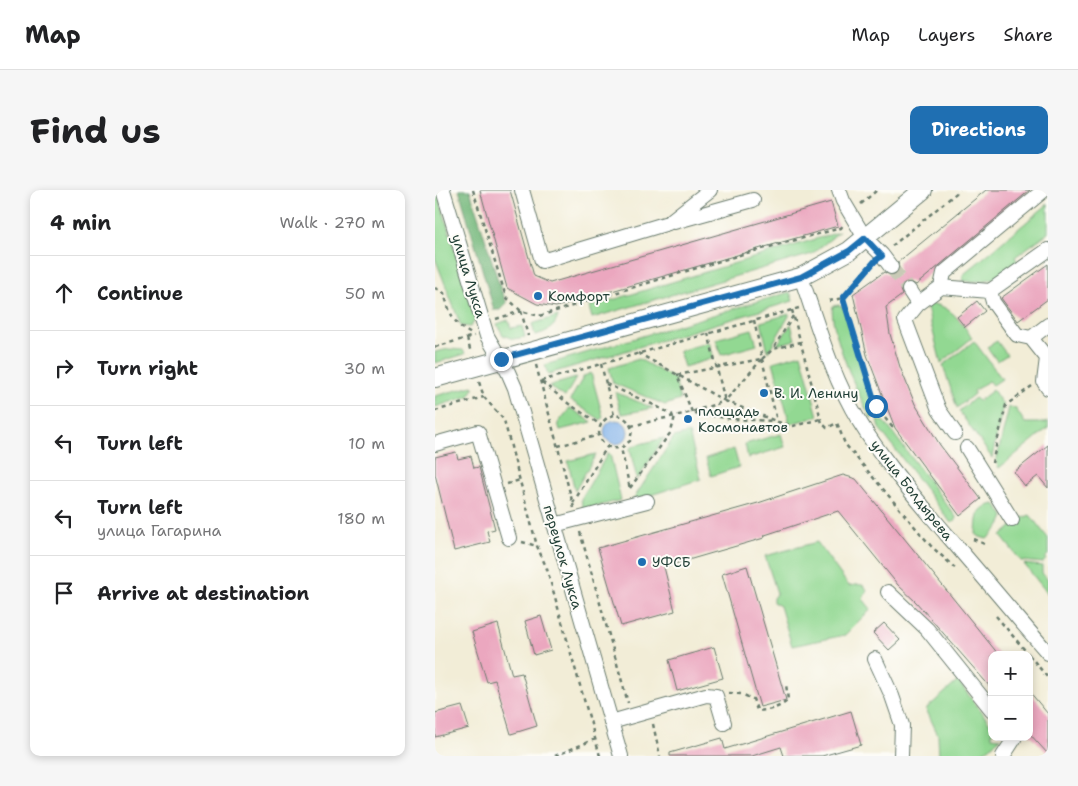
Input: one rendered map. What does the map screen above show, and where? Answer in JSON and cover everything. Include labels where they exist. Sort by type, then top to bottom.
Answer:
[{"type":"main road","points":[[435,378],[801,277],[849,251],[923,190]]},
{"type":"street","name":"улица Лукса","points":[[443,190],[484,328],[501,359]]},
{"type":"street","points":[[522,190],[542,262],[753,200]]},
{"type":"street","points":[[669,224],[710,190]]},
{"type":"street","points":[[839,190],[843,201],[865,238],[891,267]]},
{"type":"street","points":[[941,287],[944,273],[1044,190]]},
{"type":"street","points":[[955,432],[939,410],[905,320],[918,304],[941,287],[990,291],[1048,250]]},
{"type":"street","name":"улица Болдырева","points":[[801,277],[819,332],[835,370],[855,413],[872,441],[902,482],[1048,653]]},
{"type":"street","points":[[909,290],[918,304]]},
{"type":"street","points":[[990,291],[993,302],[1017,335],[1031,338],[1047,358],[1046,382]]},
{"type":"street","points":[[1031,338],[1048,325]]},
{"type":"street","name":"переулок Лукса","points":[[501,359],[515,388],[621,756]]},
{"type":"street","points":[[435,444],[478,432],[509,538]]},
{"type":"street","points":[[967,448],[1012,520]]},
{"type":"street","points":[[554,526],[647,501]]},
{"type":"street","points":[[888,592],[927,629],[988,705]]},
{"type":"street","points":[[875,659],[892,696],[902,725],[901,756]]},
{"type":"street","points":[[611,722],[706,695],[716,696],[723,723]]},
{"type":"street","points":[[1003,756],[1013,741]]},
{"type":"path","points":[[473,190],[506,297],[521,311],[539,316],[743,254],[841,228],[851,213],[877,190]]},
{"type":"path","points":[[829,301],[843,298],[875,261],[960,190]]},
{"type":"path","points":[[435,288],[444,293],[449,309],[459,328],[475,336],[435,347]]},
{"type":"path","points":[[843,298],[876,406]]},
{"type":"path","points":[[541,381],[806,306]]},
{"type":"path","points":[[792,310],[822,423],[827,428],[837,423],[845,444],[931,546],[955,568]]},
{"type":"path","points":[[498,317],[521,311]]},
{"type":"path","points":[[521,311],[528,335]]},
{"type":"path","points":[[631,426],[692,412],[725,401],[773,349],[793,316]]},
{"type":"path","points":[[754,320],[778,422]]},
{"type":"path","points":[[708,333],[725,401]]},
{"type":"path","points":[[773,349],[801,342]]},
{"type":"path","points":[[638,353],[725,401],[778,422],[793,426],[821,419]]},
{"type":"path","points":[[677,375],[762,359]]},
{"type":"path","points":[[601,364],[614,416]]},
{"type":"path","points":[[677,375],[692,412]]},
{"type":"path","points":[[541,381],[569,404],[601,425]]},
{"type":"path","points":[[541,381],[627,702],[652,722],[660,756]]},
{"type":"path","points":[[986,479],[993,462],[1006,406],[1046,382]]},
{"type":"path","points":[[605,384],[654,404],[675,416]]},
{"type":"path","points":[[435,411],[484,397],[503,420],[537,546],[547,569],[600,756]]},
{"type":"path","points":[[692,412],[732,419],[778,422]]},
{"type":"path","points":[[614,416],[623,417],[631,426],[631,438],[621,448],[613,449],[603,443],[599,435],[601,425],[606,418],[614,416]]},
{"type":"path","points":[[621,448],[630,489],[671,432],[675,416]]},
{"type":"path","points":[[885,418],[893,428]]},
{"type":"path","points":[[558,446],[599,435]]},
{"type":"path","points":[[573,504],[607,447]]},
{"type":"path","points":[[973,539],[987,545]]},
{"type":"path","points":[[992,611],[1026,651]]},
{"type":"path","points":[[1033,660],[1048,678]]},
{"type":"path","points":[[716,696],[728,693],[741,694],[753,699],[757,710],[762,710],[782,706],[788,700],[786,684]]},
{"type":"path","points":[[555,756],[596,739]]},
{"type":"green space","points":[[435,190],[437,190],[475,320],[470,327],[461,326],[435,258]]},
{"type":"green space","points":[[459,190],[470,190],[501,290],[507,303],[500,310],[494,310]]},
{"type":"green space","points":[[1048,204],[1048,233],[1015,257],[1019,265],[992,279],[962,281],[964,274]]},
{"type":"green space","points":[[839,232],[812,254],[592,318],[589,307]]},
{"type":"green space","points":[[790,292],[793,301],[548,374],[545,365]]},
{"type":"green space","points":[[926,304],[934,304],[947,309],[958,319],[972,338],[941,363]]},
{"type":"green space","points":[[839,305],[843,307],[875,413],[872,419],[853,381],[835,329],[832,315],[833,306]]},
{"type":"green space","points":[[789,314],[789,316],[768,352],[761,322]]},
{"type":"green space","points":[[558,316],[555,324],[550,329],[535,335],[532,324]]},
{"type":"green space","points":[[508,320],[511,328],[522,326],[525,337],[513,339],[503,335],[497,324]]},
{"type":"green space","points":[[791,324],[795,340],[777,345]]},
{"type":"green space","points":[[752,329],[757,345],[721,355],[716,339]]},
{"type":"green space","points":[[974,341],[1002,379],[993,385],[988,381],[974,391],[974,394],[957,408],[943,365]]},
{"type":"green space","points":[[997,341],[1007,355],[997,361],[987,347]]},
{"type":"green space","points":[[709,342],[714,358],[684,367],[679,351]]},
{"type":"green space","points":[[449,349],[463,350],[465,354],[435,363],[435,352]]},
{"type":"green space","points":[[801,354],[818,416],[790,424],[773,362]]},
{"type":"green space","points":[[639,359],[675,379],[680,400],[665,405],[613,383],[609,368]]},
{"type":"green space","points":[[591,373],[603,417],[601,420],[570,400],[584,376]]},
{"type":"green space","points":[[576,378],[565,397],[549,386]]},
{"type":"green space","points":[[472,386],[474,388],[469,396],[435,407],[435,396]]},
{"type":"green space","points":[[993,390],[1003,405],[992,458],[959,411],[975,398],[979,401]]},
{"type":"green space","points":[[615,392],[653,408],[623,414],[621,413]]},
{"type":"green space","points":[[1009,407],[1016,409],[1025,423],[1045,423],[1048,421],[1048,428],[999,468],[996,462]]},
{"type":"green space","points":[[570,408],[592,422],[560,430],[558,423]]},
{"type":"green space","points":[[877,420],[887,425],[956,517],[955,521],[951,523],[879,428]]},
{"type":"green space","points":[[689,433],[701,479],[632,501],[674,437]]},
{"type":"green space","points":[[781,434],[785,447],[748,458],[745,444]]},
{"type":"green space","points":[[664,438],[637,480],[630,449],[632,446]]},
{"type":"green space","points":[[734,449],[739,467],[711,476],[706,458]]},
{"type":"green space","points":[[608,453],[610,454],[621,500],[583,510],[581,499]]},
{"type":"green space","points":[[596,454],[575,491],[568,461]]},
{"type":"green space","points":[[995,504],[1004,516],[1003,520],[987,539],[980,537],[976,534],[979,514],[984,508]]},
{"type":"green space","points":[[1030,515],[1048,538],[1048,555],[1043,563],[1021,561],[1001,536],[1022,518]]},
{"type":"green space","points":[[817,542],[849,586],[859,585],[865,587],[867,590],[863,599],[871,609],[845,635],[792,646],[780,606],[773,602],[773,598],[777,593],[765,556]]},
{"type":"green space","points":[[1024,564],[1042,566],[1042,573],[1048,580],[1048,594]]},
{"type":"green space","points":[[958,681],[988,721],[988,741],[997,741],[979,756],[939,756],[938,735],[926,709]]},
{"type":"water","points":[[616,420],[621,421],[627,427],[627,437],[621,443],[616,444],[611,443],[605,437],[604,432],[605,427],[611,421]]},
{"type":"building","points":[[480,190],[510,190],[534,276],[550,283],[831,202],[838,226],[556,307],[537,304],[507,288]]},
{"type":"building","points":[[986,190],[1030,190],[916,285],[909,281],[904,283],[900,290],[902,295],[886,307],[890,334],[900,367],[915,404],[940,445],[981,499],[960,516],[895,428],[867,355],[853,294],[884,272],[892,276],[897,274],[899,270],[898,262]]},
{"type":"building","points":[[1048,264],[1048,299],[1018,321],[1001,298]]},
{"type":"building","points":[[977,301],[985,311],[965,327],[957,317]]},
{"type":"building","points":[[1048,445],[1048,488],[1038,476],[1025,486],[1014,472]]},
{"type":"building","points":[[456,452],[458,459],[471,456],[474,468],[479,467],[495,529],[487,531],[490,542],[454,551],[435,474],[435,457]]},
{"type":"building","points":[[843,475],[856,479],[996,651],[988,651],[988,684],[916,602],[898,585],[838,511],[765,535],[764,538],[664,567],[675,611],[621,626],[598,548],[758,503]]},
{"type":"building","points":[[747,566],[786,700],[760,707],[722,574]]},
{"type":"building","points":[[541,616],[551,650],[534,655],[525,621]]},
{"type":"building","points":[[884,623],[900,640],[889,650],[873,633]]},
{"type":"building","points":[[498,624],[512,675],[522,673],[537,726],[511,734],[495,680],[487,682],[472,632]]},
{"type":"building","points":[[714,647],[723,678],[677,691],[669,660]]},
{"type":"building","points":[[1033,696],[1048,714],[1048,754],[1033,737]]},
{"type":"building","points":[[462,706],[469,728],[435,737],[435,713]]},
{"type":"building","points":[[851,711],[861,745],[822,756],[784,756],[781,747],[752,756],[670,756],[670,753],[722,738],[725,749]]},
{"type":"tunnel","points":[[891,267],[909,290]]},
{"type":"place","name":"Комфорт","points":[[538,296]]},
{"type":"place","name":"В. И. Ленину","points":[[764,393]]},
{"type":"place","name":"площадь Космонавтов","points":[[688,419]]},
{"type":"place","name":"УФСБ","points":[[642,562]]},
{"type":"route","points":[[501,359],[801,277],[849,251],[865,238],[882,256],[875,261],[843,298],[876,406]]}]
